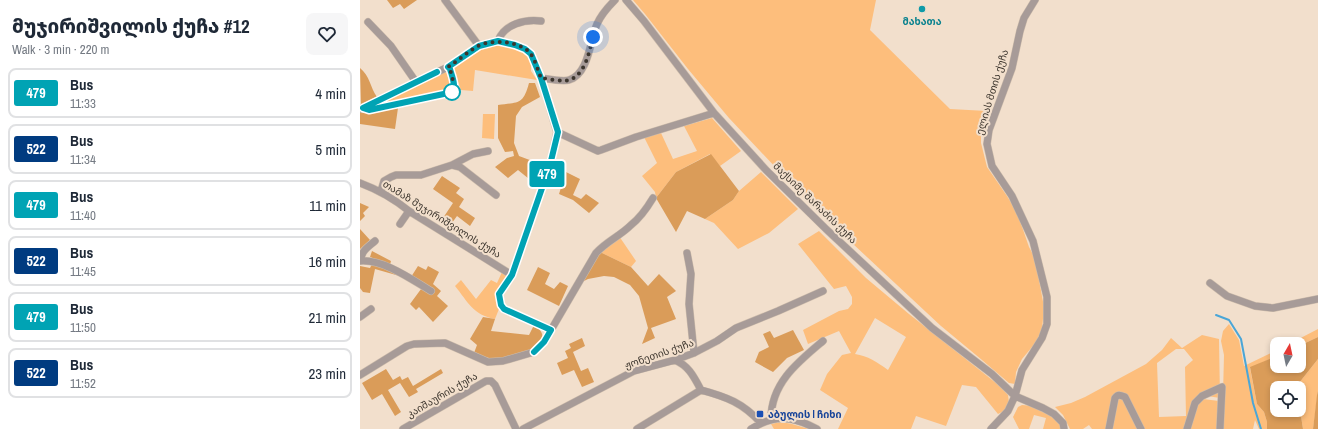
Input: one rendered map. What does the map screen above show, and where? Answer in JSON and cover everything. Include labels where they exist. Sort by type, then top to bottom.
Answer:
[{"type":"street","points":[[445,0],[479,46]]},
{"type":"street","points":[[541,78],[569,80],[579,74],[587,60],[596,25],[603,13],[615,0]]},
{"type":"street","name":"მაქსიმე შარაძის ქუჩა","points":[[626,0],[644,21],[714,113],[766,170],[826,229],[932,328],[992,374],[1015,396]]},
{"type":"street","name":"ელიას მთის ქუჩა","points":[[991,429],[1008,411],[1015,396],[1022,370],[1037,348],[1046,330],[1046,297],[1033,241],[1012,196],[992,166],[987,144],[989,130],[1012,68],[1024,18],[1035,0]]},
{"type":"street","points":[[498,41],[504,30],[511,26],[530,20],[541,21]]},
{"type":"street","points":[[368,22],[391,46],[416,82]]},
{"type":"street","points":[[361,109],[448,67],[479,46],[498,41],[515,45],[525,49],[531,54],[541,78],[558,132],[550,165],[512,275],[499,294],[501,305],[504,309],[551,330]]},
{"type":"street","points":[[361,109],[369,110],[453,92],[455,88],[450,69],[448,67]]},
{"type":"street","points":[[558,132],[598,151],[636,137],[714,113]]},
{"type":"street","points":[[381,191],[384,181],[396,175],[421,174],[452,165],[473,154],[488,151]]},
{"type":"street","points":[[452,165],[460,167],[496,195]]},
{"type":"street","name":"თამაზ მუჯირიშვილის ქუჩა","points":[[360,183],[381,191],[396,200],[409,211],[512,275]]},
{"type":"street","points":[[360,375],[407,346],[414,344],[445,343],[488,362],[503,361],[534,352],[544,342],[596,253],[606,243],[632,225],[653,198]]},
{"type":"street","points":[[400,224],[409,211]]},
{"type":"street","points":[[375,241],[364,250],[361,260],[375,263],[399,272],[430,291]]},
{"type":"street","points":[[687,253],[691,274],[689,304],[694,354]]},
{"type":"street","points":[[1210,283],[1227,296],[1255,306],[1273,308],[1318,299]]},
{"type":"street","name":"ჟონეთის ქუჩა","points":[[523,429],[634,370],[694,354],[736,328],[823,291]]},
{"type":"street","points":[[360,317],[371,309]]},
{"type":"street","points":[[771,419],[772,403],[786,377],[797,363],[823,341]]},
{"type":"street","points":[[675,360],[683,364],[692,372],[701,390]]},
{"type":"street","name":"კაიშაურის ქუჩა","points":[[403,429],[486,381],[491,381],[495,385],[516,429]]},
{"type":"street","points":[[1187,429],[1195,402],[1202,396],[1222,387],[1220,429]]},
{"type":"street","points":[[637,429],[701,390],[734,400],[746,408],[761,423]]},
{"type":"street","points":[[1109,429],[1115,398],[1117,395],[1125,397],[1141,429]]},
{"type":"street","points":[[1015,396],[1054,414],[1063,423],[1064,429]]},
{"type":"street","points":[[751,429],[761,423],[776,418],[805,422],[817,429]]},
{"type":"shaded area","points":[[387,0],[417,0],[404,9],[400,4],[393,8]]},
{"type":"shaded area","points":[[633,0],[876,0],[870,30],[950,109],[987,111],[981,130],[981,143],[987,167],[1017,212],[1029,247],[1035,258],[1044,307],[1042,330],[1037,341],[1022,359],[1016,372],[1015,384],[1009,383],[941,326],[808,202],[729,118]]},
{"type":"shaded area","points":[[495,46],[504,46],[520,50],[528,54],[531,63],[531,71],[537,80],[475,70],[473,91],[461,90],[454,71],[455,66],[481,50]]},
{"type":"shaded area","points":[[360,68],[366,74],[377,97],[361,105]]},
{"type":"shaded area","points":[[446,71],[451,85],[450,89],[372,107]]},
{"type":"shaded area","points":[[529,83],[535,83],[540,97],[522,107],[516,116],[514,143],[519,156],[543,165],[540,177],[534,183],[518,170],[508,178],[495,167],[507,158],[514,156],[513,151],[505,152],[498,138],[498,105],[515,103],[522,99]]},
{"type":"shaded area","points":[[398,108],[395,129],[360,124],[360,113]]},
{"type":"shaded area","points":[[483,114],[495,114],[494,139],[482,138]]},
{"type":"shaded area","points":[[712,118],[741,151],[720,166],[710,154],[676,172],[656,198],[655,192],[642,176],[657,163],[644,137],[661,133],[673,159],[697,151],[684,126]]},
{"type":"shaded area","points":[[711,154],[739,191],[733,200],[705,219],[687,211],[676,232],[656,198],[676,172]]},
{"type":"shaded area","points":[[566,172],[580,179],[573,195],[581,199],[586,194],[599,203],[589,213],[573,200],[559,194]]},
{"type":"shaded area","points":[[761,172],[798,209],[769,233],[738,249],[714,223],[705,219],[733,200],[739,191]]},
{"type":"shaded area","points":[[442,176],[460,188],[456,193],[464,199],[459,207],[475,218],[470,226],[457,216],[449,227],[441,221],[453,203],[433,189]]},
{"type":"shaded area","points":[[360,203],[369,207],[363,213],[365,216],[360,221]]},
{"type":"shaded area","points":[[360,229],[370,240],[360,249]]},
{"type":"shaded area","points":[[819,231],[866,278],[1001,387],[1008,395],[1009,402],[1006,410],[998,414],[976,387],[962,385],[946,426],[916,416],[911,429],[838,429],[848,408],[820,390],[827,374],[842,355],[851,353],[839,331],[808,344],[803,330],[839,311],[848,309],[852,304],[852,297],[846,286],[834,289],[798,244]],"holes":[[[875,318],[906,337],[888,370],[864,356],[855,354]]]},
{"type":"shaded area","points":[[619,236],[636,261],[631,267],[600,252]]},
{"type":"shaded area","points":[[372,251],[391,261],[390,265],[370,257]]},
{"type":"shaded area","points":[[600,252],[631,267],[648,286],[659,274],[676,291],[667,297],[676,319],[651,328],[655,338],[642,344],[648,328],[639,296],[630,285],[614,277],[604,276],[588,279],[580,283]]},
{"type":"shaded area","points":[[372,264],[403,277],[375,269],[370,293],[363,292],[360,288],[360,266],[370,268]]},
{"type":"shaded area","points":[[418,266],[426,270],[428,266],[439,272],[433,284],[441,291],[437,296],[448,306],[433,322],[419,307],[416,310],[410,304],[424,285],[411,277]]},
{"type":"shaded area","points":[[538,267],[550,273],[545,284],[554,289],[560,282],[568,286],[559,306],[527,290]]},
{"type":"shaded area","points":[[502,272],[508,276],[496,298],[499,309],[495,319],[487,317],[476,311],[455,286],[461,280],[476,299],[491,280],[497,283]]},
{"type":"shaded area","points":[[483,317],[495,319],[491,331],[529,335],[534,325],[541,331],[542,337],[540,343],[527,352],[511,358],[492,359],[474,353],[477,345],[470,339]]},
{"type":"shaded area","points":[[1229,324],[1239,340],[1244,366],[1270,353],[1270,359],[1250,368],[1257,404],[1264,412],[1267,422],[1267,429],[1259,429],[1255,420],[1253,429],[1221,429],[1224,355],[1221,341],[1223,331]]},
{"type":"shaded area","points":[[1318,329],[1318,337],[1306,343],[1306,337],[1303,337]]},
{"type":"shaded area","points":[[793,330],[804,350],[787,358],[773,372],[755,362],[759,352],[769,347],[763,334],[770,331],[774,338]]},
{"type":"shaded area","points":[[1202,335],[1219,339],[1220,398],[1201,395],[1186,429],[1142,429],[1127,395],[1117,394],[1108,429],[1092,429],[1089,425],[1083,429],[1070,429],[1063,415],[1055,407],[1071,403],[1085,397],[1146,364],[1162,350],[1171,338],[1182,348]],"holes":[[[1176,349],[1184,349],[1193,360],[1185,367],[1186,416],[1159,417],[1157,363]]]},
{"type":"shaded area","points":[[1318,337],[1318,359],[1301,381],[1270,381],[1270,417],[1301,417],[1303,429],[1267,429],[1267,422],[1264,412],[1257,404],[1250,367],[1270,359],[1270,373],[1306,373],[1306,343]]},
{"type":"shaded area","points":[[582,338],[585,346],[573,352],[581,371],[588,368],[594,382],[582,387],[574,370],[562,375],[557,363],[568,358],[565,351],[571,348],[569,344]]},
{"type":"shaded area","points":[[1318,359],[1318,391],[1313,429],[1303,429],[1301,417],[1306,417],[1306,381],[1301,381]]},
{"type":"shaded area","points":[[386,369],[393,380],[400,376],[402,380],[408,377],[413,386],[441,369],[443,373],[416,389],[418,392],[409,397],[400,383],[388,390],[401,412],[395,416],[382,394],[372,400],[362,383]]},
{"type":"shaded area","points":[[1318,391],[1318,429],[1313,429],[1317,395]]},
{"type":"shaded area","points":[[1117,397],[1124,399],[1139,429],[1111,429]]},
{"type":"shaded area","points":[[1203,399],[1219,401],[1218,429],[1190,429],[1195,409]]},
{"type":"shaded area","points":[[1022,405],[1034,406],[1057,418],[1062,429],[1043,429],[1046,418],[1034,415],[1029,429],[1019,429],[1013,417],[1018,407]]},
{"type":"shaded area","points":[[781,422],[809,429],[774,429],[771,424]]},
{"type":"waterway","points":[[1216,315],[1229,320],[1241,339],[1253,403],[1261,429]]},
{"type":"bus line","name":"479","points":[[437,72],[363,108],[369,110],[453,92],[455,88],[450,69],[448,67],[479,46],[498,41],[515,45],[525,49],[531,54],[541,78],[558,132],[550,165],[512,275],[499,294],[501,305],[504,309],[551,330],[544,342],[534,352]]},
{"type":"place","name":"მახათა","points":[[922,9]]},
{"type":"place","name":"აბულის I ჩიხი","points":[[760,414]]},
{"type":"route","points":[[452,92],[455,88],[450,69],[448,67],[479,46],[498,41],[515,45],[525,49],[531,54],[541,78],[569,80],[579,74],[587,60],[593,37]]}]
